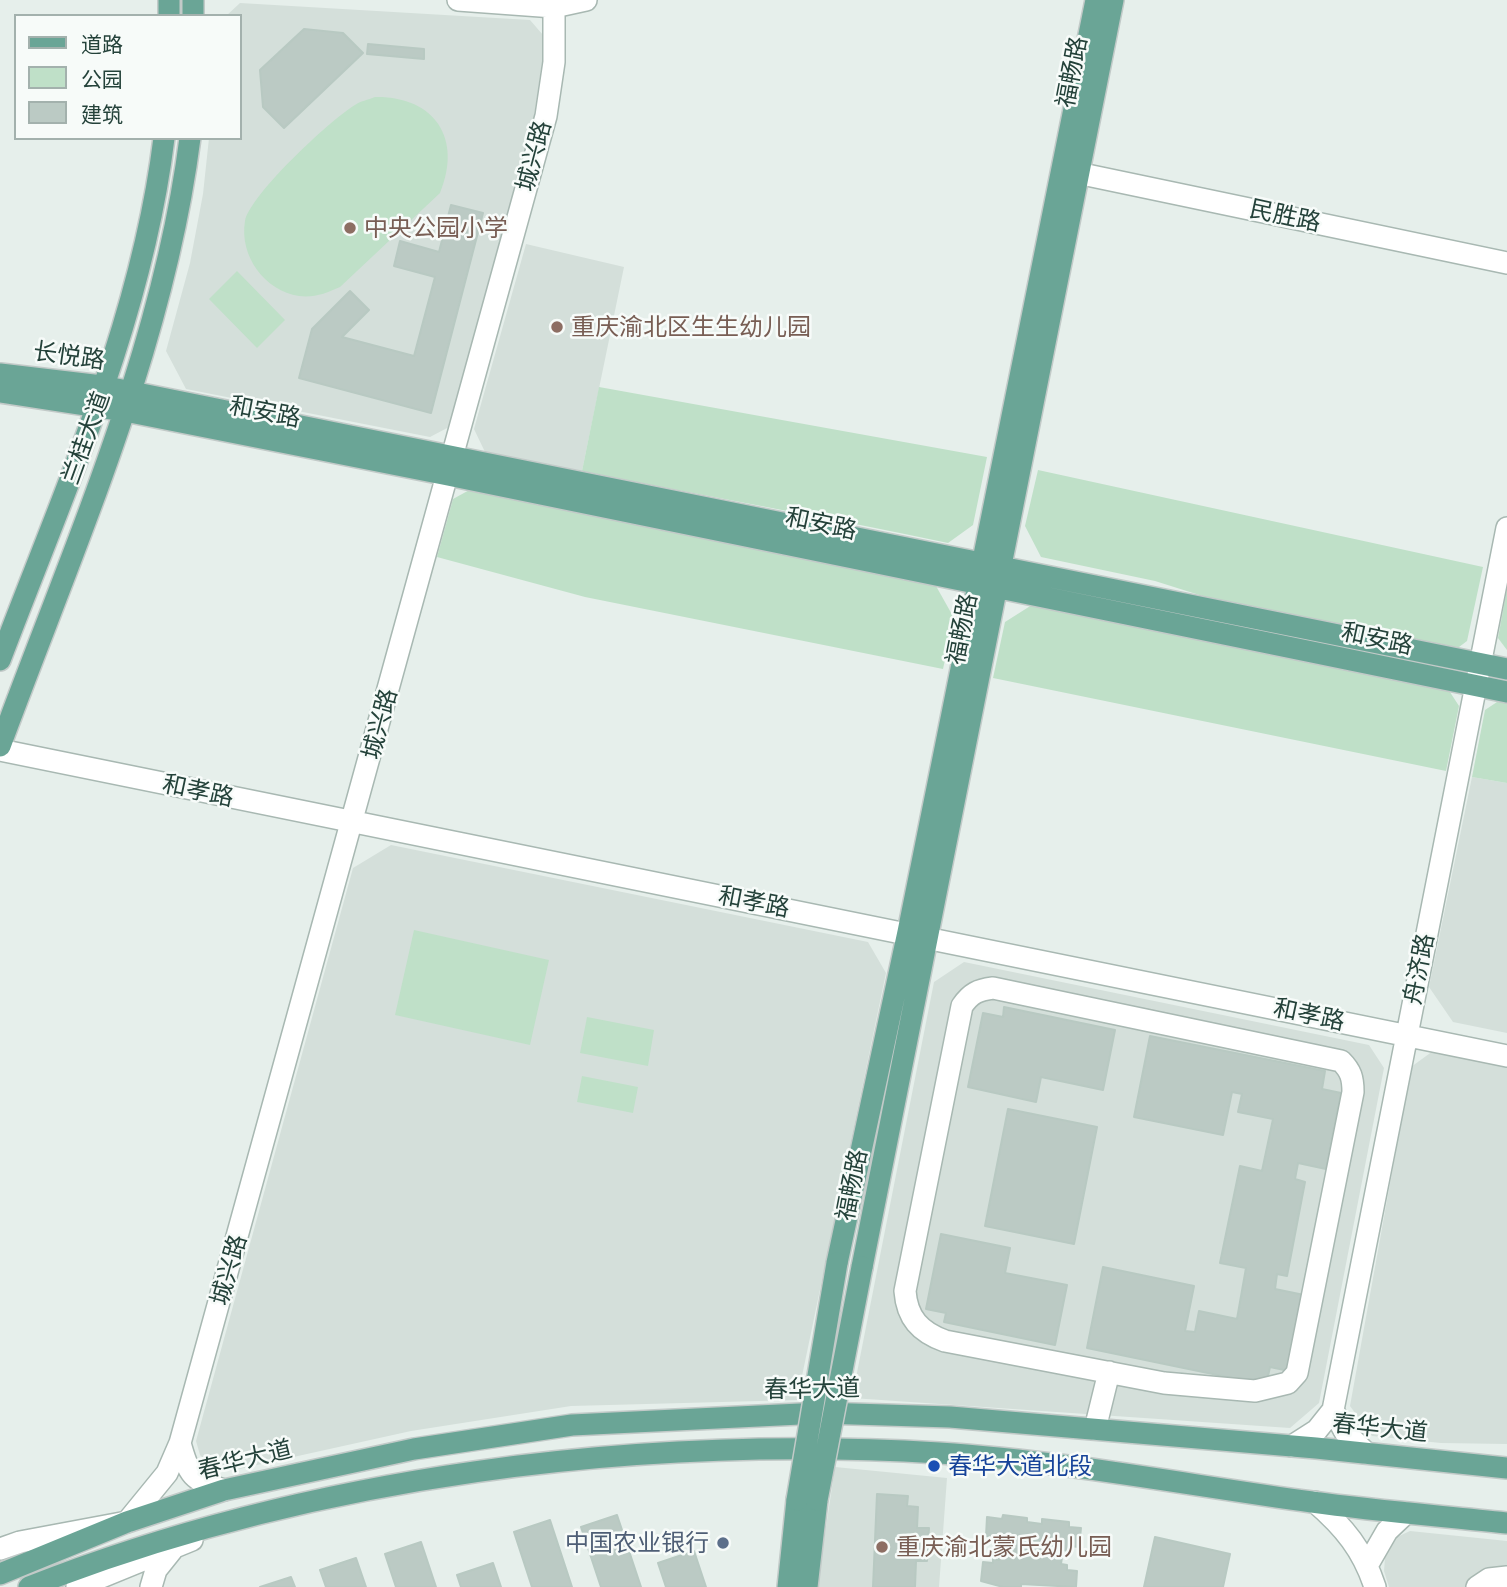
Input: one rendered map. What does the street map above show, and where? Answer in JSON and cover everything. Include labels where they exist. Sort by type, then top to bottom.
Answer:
[{"type":"main road","name":"福畅路","points":[[1071,172],[1096,0]]},
{"type":"main road","name":"福畅路","points":[[807,1500],[862,1267],[918,934],[991,564],[1071,172],[1113,0]]},
{"type":"main road","name":"兰桂大道","points":[[0,660],[99,396],[142,257],[158,189],[164,140]]},
{"type":"main road","name":"兰桂大道","points":[[0,748],[127,402],[169,259],[184,192],[190,140]]},
{"type":"main road","name":"长悦路","points":[[0,374],[127,402]]},
{"type":"main road","name":"长悦路","points":[[0,392],[99,396]]},
{"type":"main road","name":"和安路","points":[[127,402],[450,465],[991,564],[1507,669]]},
{"type":"main road","name":"和安路","points":[[450,465],[987,585],[1507,692]]},
{"type":"main road","name":"福畅路","points":[[807,1500],[837,1263],[918,934]]},
{"type":"main road","name":"春华大道","points":[[0,1574],[127,1522],[224,1490],[414,1449],[572,1425],[821,1413],[950,1417],[1292,1446],[1507,1468]]},
{"type":"main road","points":[[31,1586],[234,1520],[420,1481],[576,1460],[813,1447],[943,1453],[1093,1469],[1315,1502],[1507,1523]]},
{"type":"main road","points":[[788,1587],[807,1500]]},
{"type":"main road","points":[[807,1500],[807,1587]]},
{"type":"street","points":[[458,0],[554,4],[586,0]]},
{"type":"street","name":"城兴路","points":[[127,1522],[167,1473],[180,1443],[546,116],[554,62],[554,4]]},
{"type":"street","name":"民胜路","points":[[1071,172],[1507,263]]},
{"type":"street","name":"舟济路","points":[[1334,1410],[1405,1035],[1507,528]]},
{"type":"street","name":"和孝路","points":[[0,748],[353,823],[918,934],[1507,1056]]},
{"type":"street","points":[[1131,1017],[1139,980]]},
{"type":"street","points":[[993,988],[1131,1017],[1341,1061],[1353,1079],[1353,1092],[1297,1373],[1287,1383],[1255,1391],[1164,1382],[945,1341],[930,1336],[911,1317],[905,1291],[962,1006],[969,996],[979,990],[993,988]]},
{"type":"street","points":[[1095,1429],[1109,1372]]},
{"type":"street","points":[[1292,1446],[1317,1430],[1334,1410],[1345,1433],[1366,1453]]},
{"type":"street","points":[[180,1443],[187,1467],[197,1481],[224,1490]]},
{"type":"street","points":[[1315,1502],[1339,1523],[1368,1564],[1375,1587]]},
{"type":"street","points":[[1368,1564],[1387,1531],[1406,1513]]},
{"type":"street","points":[[77,1587],[172,1549],[234,1520]]},
{"type":"street","name":"春华大道","points":[[0,1549],[20,1542],[127,1522]]},
{"type":"street","points":[[151,1587],[156,1570],[172,1549]]},
{"type":"street","points":[[1476,1587],[1489,1579],[1507,1577]]},
{"type":"shaded area","name":"中央公园小学","points":[[240,3],[530,20],[543,35],[534,116],[449,427],[430,437],[186,389],[166,351],[190,263],[203,194],[209,140],[242,140],[242,14],[228,14]]},
{"type":"shaded area","name":"重庆渝北区生生幼儿园","points":[[526,244],[624,267],[582,471],[485,452],[474,429]]},
{"type":"shaded area","points":[[1472,777],[1507,783],[1507,1033],[1453,1022],[1429,987]]},
{"type":"shaded area","points":[[391,845],[868,942],[886,973],[797,1400],[571,1406],[411,1431],[230,1471],[213,1468],[200,1455],[196,1441],[353,868]]},
{"type":"shaded area","points":[[964,962],[1369,1045],[1384,1068],[1319,1403],[1290,1428],[852,1398],[934,982]]},
{"type":"shaded area","points":[[1433,1051],[1507,1066],[1507,1444],[1441,1443],[1372,1436],[1350,1406],[1411,1067]]},
{"type":"shaded area","name":"重庆渝北蒙氏幼儿园","points":[[835,1467],[947,1478],[939,1587],[817,1587]]},
{"type":"shaded area","points":[[1410,1531],[1507,1541],[1507,1587],[1389,1587],[1384,1571],[1385,1558],[1397,1537]]},
{"type":"green space","points":[[375,97],[413,104],[428,112],[438,124],[445,138],[448,155],[440,193],[340,287],[310,296],[287,293],[265,279],[250,259],[244,234],[250,209],[275,177],[311,141],[343,113]]},
{"type":"green space","points":[[237,271],[285,320],[257,348],[209,299]]},
{"type":"green space","points":[[599,387],[987,457],[973,525],[948,543],[582,471]]},
{"type":"green space","points":[[1038,470],[1483,567],[1467,641],[1455,650],[1212,599],[1155,581],[1041,557],[1025,526]]},
{"type":"green space","points":[[473,488],[936,586],[954,618],[943,669],[585,597],[437,557],[453,499]]},
{"type":"green space","points":[[1507,589],[1507,650],[1498,638]]},
{"type":"green space","points":[[1035,603],[1448,689],[1459,706],[1446,771],[993,678],[1005,622]]},
{"type":"green space","points":[[1503,698],[1507,699],[1507,783],[1472,777],[1485,710]]},
{"type":"green space","points":[[414,930],[549,960],[530,1045],[395,1015]]},
{"type":"green space","points":[[587,1017],[654,1030],[648,1066],[580,1053]]},
{"type":"green space","points":[[582,1076],[638,1087],[633,1113],[577,1102]]},
{"type":"building","points":[[304,29],[343,33],[363,53],[284,128],[263,107],[260,70]]},
{"type":"building","points":[[368,44],[424,49],[424,59],[367,54]]},
{"type":"building","points":[[451,205],[483,213],[431,413],[299,378],[312,329],[350,291],[369,310],[342,337],[414,356],[435,277],[394,266],[400,241],[439,252]]},
{"type":"building","points":[[1004,1007],[1115,1030],[1103,1090],[1041,1077],[1036,1102],[968,1087],[983,1013],[1003,1017]]},
{"type":"building","points":[[1150,1036],[1325,1071],[1322,1089],[1341,1093],[1326,1169],[1298,1163],[1295,1179],[1305,1182],[1287,1276],[1277,1274],[1275,1289],[1304,1295],[1289,1371],[1270,1367],[1266,1385],[1087,1348],[1103,1267],[1194,1286],[1185,1331],[1195,1332],[1199,1311],[1237,1319],[1246,1268],[1220,1263],[1240,1166],[1262,1171],[1273,1119],[1238,1112],[1242,1094],[1232,1092],[1223,1135],[1134,1117]]},
{"type":"building","points":[[1008,1109],[1097,1127],[1074,1244],[985,1226]]},
{"type":"building","points":[[941,1234],[1010,1248],[1005,1273],[1067,1285],[1055,1345],[944,1322],[946,1313],[926,1309]]},
{"type":"building","points":[[877,1494],[908,1496],[907,1506],[918,1507],[917,1528],[929,1528],[927,1561],[916,1561],[915,1587],[873,1587]]},
{"type":"building","points":[[617,1515],[641,1587],[601,1587],[581,1527]]},
{"type":"building","points":[[1003,1515],[1027,1518],[1027,1522],[1042,1524],[1042,1519],[1069,1522],[1069,1527],[1081,1528],[1079,1547],[1069,1546],[1069,1551],[1063,1550],[1061,1564],[1067,1565],[1067,1570],[1077,1571],[1076,1587],[1021,1584],[1021,1587],[1003,1587],[981,1581],[983,1562],[993,1563],[993,1559],[999,1560],[1000,1541],[995,1541],[996,1537],[986,1536],[987,1517],[1002,1519]]},
{"type":"building","points":[[550,1520],[572,1587],[532,1587],[514,1532]]},
{"type":"building","points":[[1155,1537],[1230,1554],[1223,1587],[1144,1587]]},
{"type":"building","points":[[421,1542],[436,1587],[396,1587],[385,1554]]},
{"type":"building","points":[[694,1551],[706,1587],[666,1587],[658,1563]]},
{"type":"building","points":[[356,1558],[366,1587],[326,1587],[320,1570]]},
{"type":"building","points":[[493,1563],[501,1587],[461,1587],[457,1575]]},
{"type":"building","points":[[291,1577],[295,1587],[260,1587]]},
{"type":"place","name":"中央公园小学","points":[[350,228]]},
{"type":"place","name":"重庆渝北区生生幼儿园","points":[[557,327]]},
{"type":"place","name":"春华大道北段","points":[[934,1466]]},
{"type":"place","name":"中国农业银行","points":[[723,1543]]},
{"type":"place","name":"重庆渝北蒙氏幼儿园","points":[[882,1547]]}]
